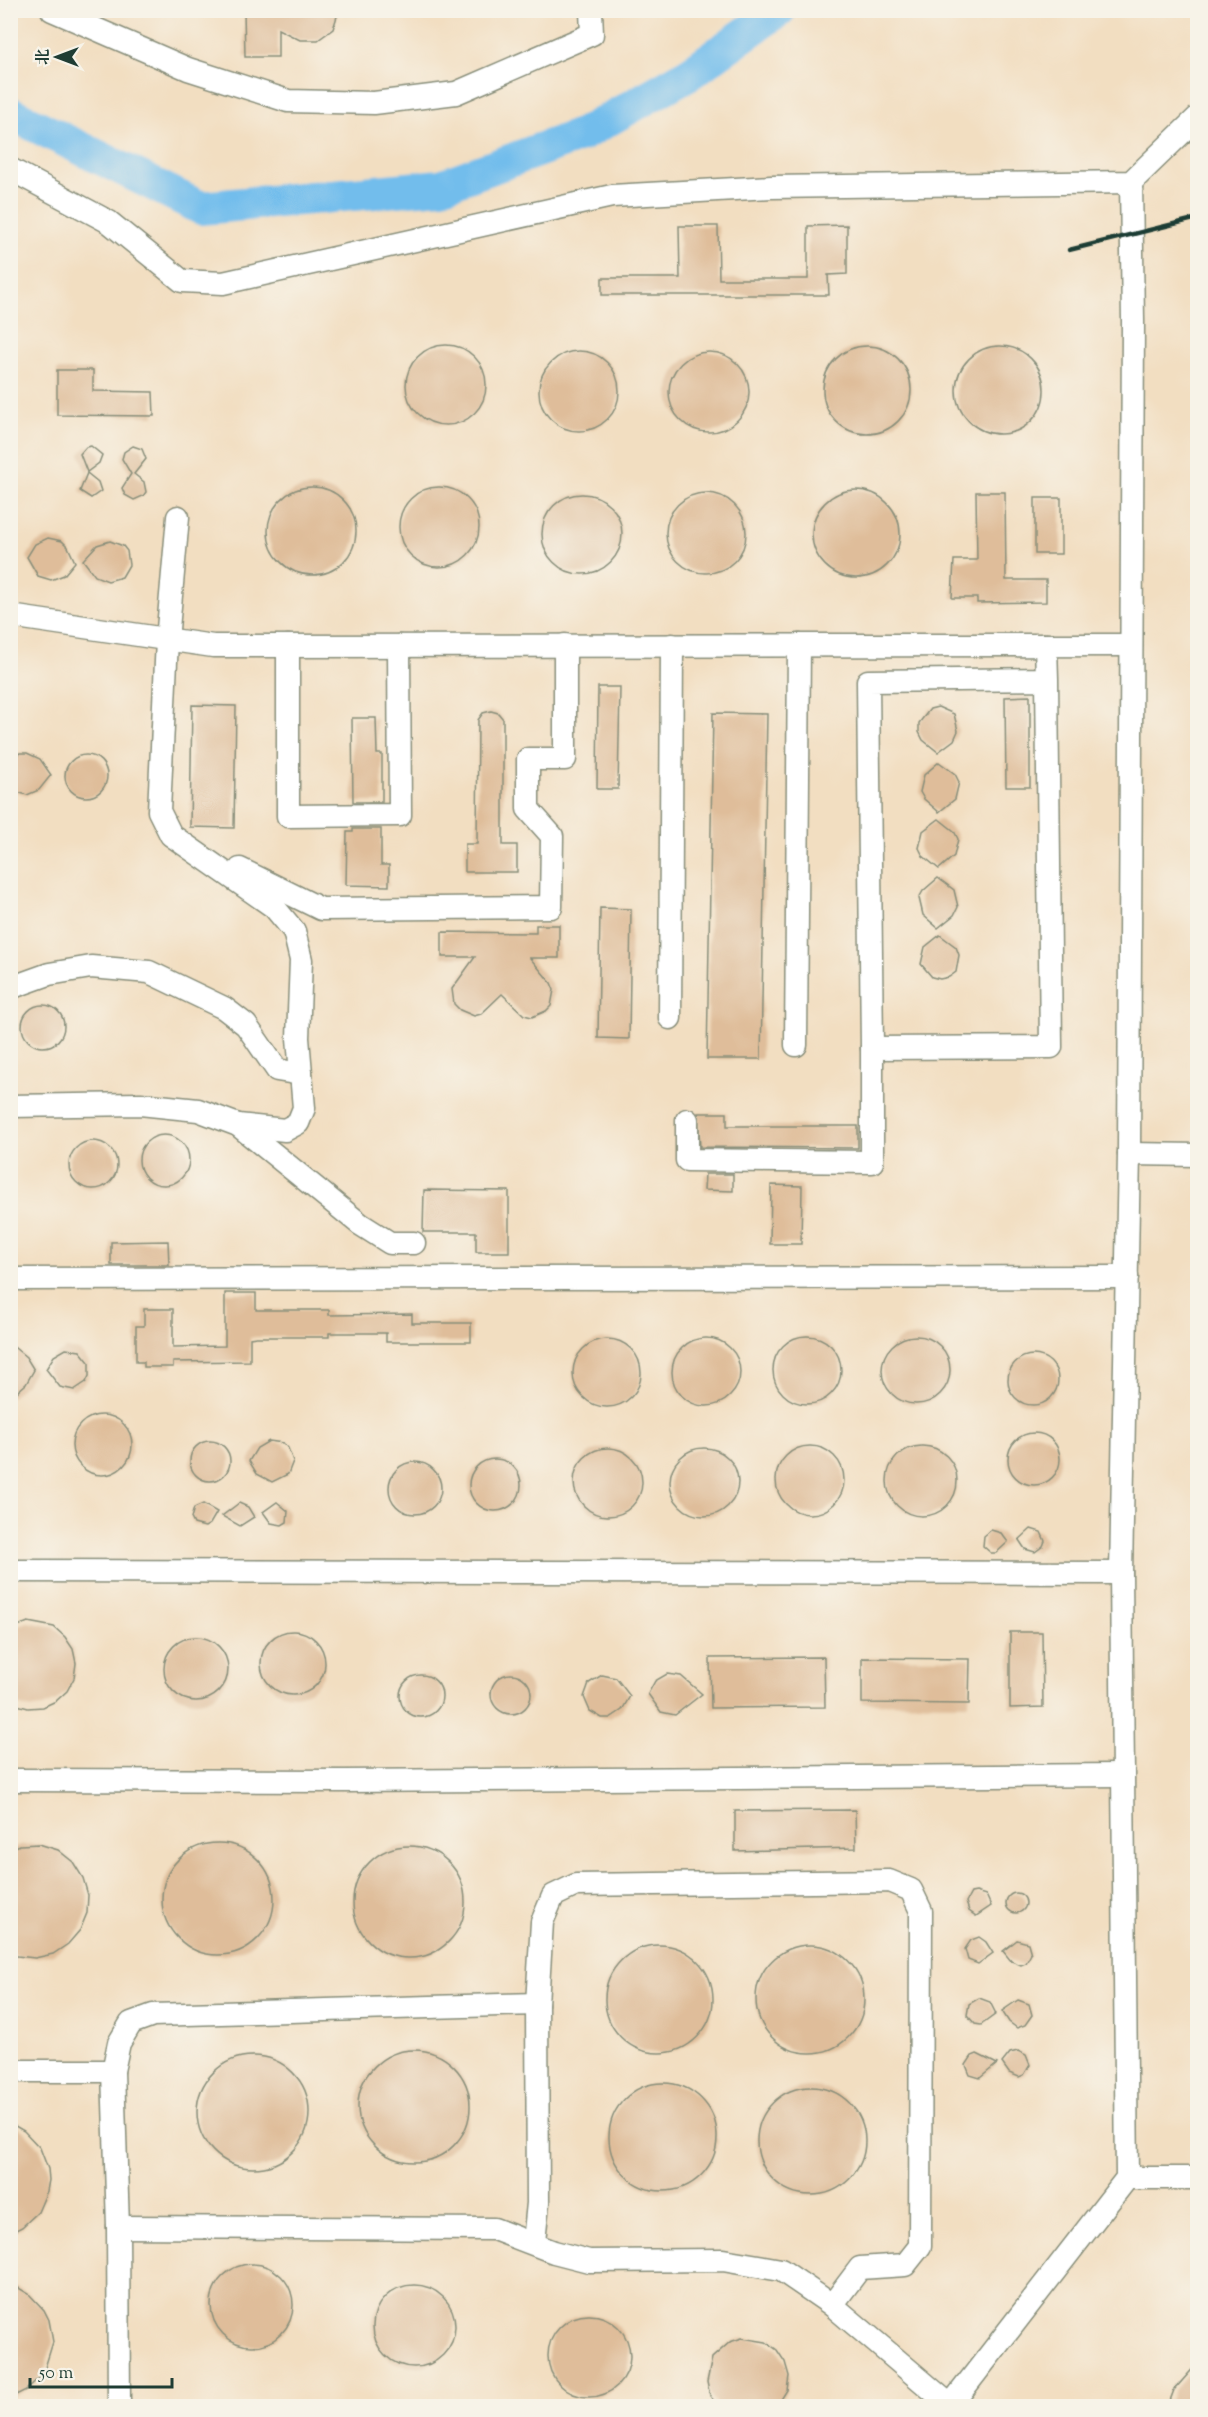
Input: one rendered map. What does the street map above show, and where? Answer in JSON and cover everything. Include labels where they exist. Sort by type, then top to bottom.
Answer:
[{"type":"street","points":[[52,10],[188,69],[288,101],[374,103],[456,93],[592,34],[591,10]]},
{"type":"street","points":[[10,169],[109,222],[182,281],[223,283],[612,196],[771,187],[1131,182],[1197,117]]},
{"type":"street","points":[[118,2227],[494,2229],[534,2242],[554,2252],[589,2261],[723,2260],[781,2270],[832,2305],[951,2406],[1127,2178],[1120,1573],[1129,1154],[1133,310],[1131,182]]},
{"type":"street","points":[[10,1106],[140,1104],[198,1110],[238,1125],[285,1130],[298,1123],[303,1108],[298,1038],[301,960],[294,931],[274,907],[171,835],[159,811],[167,640],[178,518]]},
{"type":"street","points":[[10,616],[213,646],[1131,645]]},
{"type":"street","points":[[171,835],[321,909],[551,907],[552,836],[528,809],[528,759],[565,759],[565,645]]},
{"type":"street","points":[[670,1018],[672,645]]},
{"type":"street","points":[[805,645],[1131,645]]},
{"type":"street","points":[[796,1045],[805,645]]},
{"type":"street","points":[[872,1048],[1051,1047],[1046,645]]},
{"type":"street","points":[[288,646],[288,816],[400,815],[399,646]]},
{"type":"street","points":[[687,1120],[687,1160],[872,1162],[868,681],[1047,679]]},
{"type":"street","points":[[10,988],[49,974],[91,967],[149,972],[224,1008],[246,1026],[277,1070],[301,1074]]},
{"type":"street","points":[[238,1125],[360,1224],[390,1243],[414,1243]]},
{"type":"street","points":[[1129,1154],[1197,1155]]},
{"type":"street","points":[[10,1279],[1127,1278]]},
{"type":"street","points":[[10,1570],[1120,1573]]},
{"type":"street","points":[[10,1780],[345,1781],[1122,1775]]},
{"type":"street","points":[[534,2242],[538,2203],[537,2004],[542,1922],[553,1896],[576,1885],[889,1881],[911,1890],[921,1911],[920,2246],[905,2265],[860,2268],[832,2305]]},
{"type":"street","points":[[119,2406],[118,2227],[113,2071],[119,2043],[131,2023],[153,2015],[537,2004]]},
{"type":"street","points":[[10,2071],[113,2071]]},
{"type":"street","points":[[1127,2178],[1197,2178]]},
{"type":"building","points":[[244,10],[339,10],[333,29],[318,40],[300,40],[278,29],[278,57],[245,57]]},
{"type":"building","points":[[847,225],[847,274],[828,275],[829,295],[602,295],[602,278],[680,278],[679,226],[718,226],[719,279],[808,279],[808,226]]},
{"type":"building","points":[[446,345],[461,348],[474,357],[483,370],[486,385],[483,400],[474,413],[461,422],[446,425],[431,422],[418,413],[409,400],[406,385],[409,370],[418,357],[431,348]]},
{"type":"building","points":[[867,346],[892,353],[904,365],[911,390],[904,415],[892,427],[867,434],[842,427],[830,415],[823,390],[830,365],[842,353]]},
{"type":"building","points":[[1000,346],[1025,353],[1037,365],[1044,390],[1037,415],[1025,427],[1000,434],[975,427],[963,415],[956,390],[963,365],[975,353]]},
{"type":"building","points":[[579,351],[594,354],[607,363],[616,376],[619,391],[616,406],[607,419],[594,428],[579,431],[564,428],[551,419],[542,406],[539,391],[542,376],[551,363],[564,354]]},
{"type":"building","points":[[709,352],[724,355],[737,364],[746,377],[749,392],[746,407],[737,420],[724,429],[709,432],[694,429],[681,420],[672,407],[669,392],[672,377],[681,364],[694,355]]},
{"type":"building","points":[[57,370],[93,370],[93,391],[153,392],[154,416],[57,415]]},
{"type":"building","points":[[91,446],[102,455],[99,463],[87,472],[80,454],[86,447]]},
{"type":"building","points":[[133,446],[142,449],[146,459],[134,474],[144,482],[146,492],[134,500],[125,495],[122,488],[131,474],[122,459],[124,452]]},
{"type":"building","points":[[87,473],[98,482],[101,491],[91,498],[80,491]]},
{"type":"building","points":[[312,487],[337,494],[349,506],[356,531],[349,556],[337,568],[312,575],[287,568],[275,556],[268,531],[275,506],[287,494]]},
{"type":"building","points":[[439,487],[454,490],[467,499],[476,512],[479,527],[476,542],[467,555],[454,564],[439,567],[424,564],[411,555],[402,542],[399,527],[402,512],[411,499],[424,490]]},
{"type":"building","points":[[856,490],[881,497],[893,509],[900,534],[893,559],[881,571],[856,578],[831,571],[819,559],[812,534],[819,509],[831,497]]},
{"type":"building","points":[[976,492],[1005,492],[1006,580],[1046,580],[1046,602],[977,603],[977,598],[952,598],[954,560],[977,560]]},
{"type":"building","points":[[706,493],[721,496],[734,505],[743,518],[746,533],[743,548],[734,561],[721,570],[706,573],[691,570],[678,561],[669,548],[666,533],[669,518],[678,505],[691,496]]},
{"type":"building","points":[[582,494],[597,497],[610,506],[619,519],[622,534],[619,549],[610,562],[597,571],[582,574],[567,571],[554,562],[545,549],[542,534],[545,519],[554,506],[567,497]]},
{"type":"building","points":[[1035,498],[1061,498],[1061,554],[1035,554]]},
{"type":"building","points":[[48,538],[62,541],[68,547],[75,562],[64,575],[51,580],[38,576],[27,557],[35,544]]},
{"type":"building","points":[[110,541],[123,546],[127,551],[129,565],[122,577],[108,581],[95,576],[83,560],[97,545]]},
{"type":"building","points":[[598,687],[620,687],[618,789],[597,789]]},
{"type":"building","points":[[1030,696],[1030,787],[1006,787],[1005,697]]},
{"type":"building","points":[[192,705],[236,706],[234,828],[190,827]]},
{"type":"building","points":[[938,707],[954,714],[958,731],[954,740],[938,752],[923,740],[919,732],[919,723],[930,709]]},
{"type":"building","points":[[491,711],[498,713],[503,719],[503,845],[517,845],[517,872],[465,872],[465,844],[477,844],[478,720],[483,713]]},
{"type":"building","points":[[713,713],[767,714],[761,1059],[707,1059]]},
{"type":"building","points":[[352,718],[376,718],[377,754],[382,754],[382,802],[353,802]]},
{"type":"building","points":[[27,753],[40,759],[51,775],[39,790],[27,795],[10,790],[10,757]]},
{"type":"building","points":[[86,755],[94,756],[101,761],[106,768],[106,784],[101,791],[94,796],[86,797],[78,796],[71,791],[66,784],[65,776],[66,768],[71,761],[78,756]]},
{"type":"building","points":[[939,762],[955,774],[959,782],[955,799],[939,812],[924,799],[920,792],[924,775]]},
{"type":"building","points":[[939,819],[954,831],[958,839],[954,856],[939,869],[923,856],[919,848],[923,831]]},
{"type":"building","points":[[353,829],[381,829],[381,865],[389,865],[389,886],[346,885],[347,832],[353,832]]},
{"type":"building","points":[[938,878],[954,890],[958,907],[954,915],[938,928],[923,915],[919,898],[923,891]]},
{"type":"building","points":[[600,908],[631,909],[629,1039],[598,1038]]},
{"type":"building","points":[[536,925],[559,925],[559,958],[530,958],[551,983],[554,990],[551,1006],[546,1011],[532,1017],[524,1015],[502,994],[481,1014],[474,1016],[460,1010],[454,1004],[452,989],[475,957],[442,957],[442,932],[536,933]]},
{"type":"building","points":[[940,935],[956,947],[959,955],[956,972],[940,979],[932,977],[921,964],[925,947]]},
{"type":"building","points":[[43,1005],[51,1006],[58,1011],[63,1018],[63,1034],[58,1041],[51,1046],[43,1047],[35,1046],[28,1041],[23,1034],[22,1026],[23,1018],[28,1011],[35,1006]]},
{"type":"building","points":[[698,1113],[727,1113],[727,1126],[858,1126],[858,1148],[700,1147]]},
{"type":"building","points":[[159,1135],[169,1135],[182,1142],[189,1155],[189,1165],[182,1178],[169,1185],[159,1185],[150,1181],[143,1174],[139,1165],[139,1155],[143,1146],[150,1139]]},
{"type":"building","points":[[88,1141],[98,1141],[110,1148],[117,1160],[117,1170],[110,1182],[98,1189],[88,1189],[73,1178],[69,1170],[69,1160],[80,1145]]},
{"type":"building","points":[[705,1174],[733,1174],[733,1191],[704,1190]]},
{"type":"building","points":[[771,1185],[802,1186],[801,1244],[770,1244]]},
{"type":"building","points":[[424,1190],[509,1191],[509,1252],[476,1252],[476,1232],[423,1232]]},
{"type":"building","points":[[168,1241],[169,1265],[111,1265],[111,1242]]},
{"type":"building","points":[[225,1293],[256,1293],[256,1310],[329,1310],[329,1315],[412,1314],[412,1323],[471,1323],[471,1342],[386,1342],[386,1333],[329,1333],[329,1337],[256,1337],[250,1338],[250,1361],[173,1362],[173,1367],[144,1367],[144,1362],[136,1362],[136,1326],[144,1326],[144,1309],[173,1309],[173,1347],[225,1346]]},
{"type":"building","points":[[800,1336],[814,1336],[826,1341],[836,1351],[841,1370],[836,1389],[826,1399],[814,1404],[800,1404],[788,1399],[778,1389],[773,1377],[773,1363],[778,1351],[788,1341]]},
{"type":"building","points":[[909,1336],[923,1336],[935,1341],[945,1351],[950,1370],[945,1389],[935,1399],[923,1404],[909,1404],[897,1399],[887,1389],[882,1377],[882,1363],[887,1351],[897,1341]]},
{"type":"building","points":[[699,1338],[713,1338],[725,1343],[735,1353],[740,1372],[735,1391],[725,1401],[713,1406],[699,1406],[687,1401],[677,1391],[672,1379],[672,1365],[677,1353],[687,1343]]},
{"type":"building","points":[[600,1339],[614,1339],[626,1344],[636,1354],[641,1373],[636,1392],[626,1402],[614,1407],[600,1407],[588,1402],[578,1392],[573,1380],[573,1366],[578,1354],[588,1344]]},
{"type":"building","points":[[10,1344],[26,1357],[34,1370],[26,1384],[10,1398]]},
{"type":"building","points":[[66,1349],[80,1351],[89,1362],[89,1376],[86,1382],[74,1390],[60,1387],[46,1369],[54,1356]]},
{"type":"building","points":[[1033,1355],[1051,1362],[1058,1380],[1051,1398],[1033,1405],[1015,1398],[1008,1380],[1015,1362]]},
{"type":"building","points":[[96,1415],[108,1415],[124,1423],[130,1433],[132,1445],[130,1457],[124,1467],[108,1475],[96,1475],[80,1467],[72,1451],[72,1439],[80,1423]]},
{"type":"building","points":[[1029,1433],[1039,1433],[1053,1440],[1060,1459],[1053,1478],[1039,1485],[1029,1485],[1019,1481],[1012,1474],[1008,1464],[1008,1454],[1012,1444],[1019,1437]]},
{"type":"building","points":[[210,1441],[224,1447],[230,1461],[224,1475],[210,1481],[196,1475],[190,1461],[196,1447]]},
{"type":"building","points":[[269,1441],[283,1443],[288,1448],[293,1461],[288,1474],[272,1482],[257,1474],[249,1461],[257,1448]]},
{"type":"building","points":[[803,1446],[817,1446],[829,1451],[839,1461],[844,1480],[839,1499],[829,1509],[817,1514],[803,1514],[791,1509],[781,1499],[776,1487],[776,1473],[781,1461],[791,1451]]},
{"type":"building","points":[[922,1446],[941,1452],[951,1462],[957,1481],[951,1500],[941,1510],[922,1516],[903,1510],[893,1500],[887,1481],[893,1462],[903,1452]]},
{"type":"building","points":[[601,1448],[615,1448],[627,1453],[637,1463],[642,1482],[637,1501],[627,1511],[615,1516],[601,1516],[589,1511],[579,1501],[574,1489],[574,1475],[579,1463],[589,1453]]},
{"type":"building","points":[[697,1448],[711,1448],[723,1453],[733,1463],[738,1482],[733,1501],[723,1511],[711,1516],[697,1516],[685,1511],[675,1501],[670,1489],[670,1475],[675,1463],[685,1453]]},
{"type":"building","points":[[490,1459],[500,1459],[514,1466],[521,1485],[514,1504],[500,1511],[490,1511],[480,1507],[473,1500],[469,1490],[469,1480],[473,1470],[480,1463]]},
{"type":"building","points":[[415,1462],[425,1464],[433,1470],[439,1478],[441,1488],[439,1498],[433,1506],[425,1512],[415,1514],[405,1512],[397,1506],[391,1498],[389,1488],[391,1478],[397,1470],[405,1464]]},
{"type":"building","points":[[277,1502],[288,1511],[287,1522],[282,1525],[271,1523],[263,1512]]},
{"type":"building","points":[[239,1503],[248,1507],[254,1517],[240,1526],[222,1516]]},
{"type":"building","points":[[203,1504],[217,1512],[210,1524],[205,1527],[194,1524],[191,1518],[194,1508]]},
{"type":"building","points":[[1031,1529],[1041,1532],[1045,1541],[1043,1546],[1035,1552],[1025,1549],[1019,1540]]},
{"type":"building","points":[[991,1530],[1001,1533],[1008,1542],[996,1553],[991,1553],[983,1546],[984,1536]]},
{"type":"building","points":[[28,1622],[54,1627],[73,1649],[76,1663],[74,1678],[67,1691],[56,1701],[43,1707],[28,1708],[10,1703],[10,1629]]},
{"type":"building","points":[[287,1631],[299,1631],[316,1640],[323,1651],[325,1663],[323,1675],[316,1686],[299,1695],[287,1695],[275,1690],[266,1681],[261,1669],[261,1657],[266,1645],[275,1636]]},
{"type":"building","points":[[1010,1632],[1042,1632],[1043,1707],[1010,1708]]},
{"type":"building","points":[[190,1637],[202,1637],[219,1646],[226,1657],[228,1669],[226,1681],[219,1692],[202,1701],[190,1701],[178,1696],[169,1687],[164,1675],[164,1663],[169,1651],[178,1642]]},
{"type":"building","points":[[824,1657],[825,1707],[711,1708],[710,1658]]},
{"type":"building","points":[[862,1658],[970,1659],[969,1704],[862,1703]]},
{"type":"building","points":[[511,1674],[525,1680],[531,1694],[525,1708],[511,1714],[497,1708],[491,1694],[497,1680]]},
{"type":"building","points":[[667,1674],[681,1676],[702,1694],[675,1715],[661,1712],[648,1694],[655,1681]]},
{"type":"building","points":[[421,1675],[429,1676],[436,1681],[441,1688],[441,1704],[436,1711],[429,1716],[421,1717],[413,1716],[406,1711],[401,1704],[400,1696],[401,1688],[406,1681],[413,1676]]},
{"type":"building","points":[[602,1675],[616,1678],[630,1696],[622,1710],[610,1718],[602,1718],[590,1711],[584,1697],[589,1683]]},
{"type":"building","points":[[855,1810],[856,1848],[735,1851],[735,1811]]},
{"type":"building","points":[[218,1843],[240,1847],[258,1859],[270,1877],[274,1899],[270,1921],[258,1939],[240,1951],[218,1955],[196,1951],[178,1939],[166,1921],[162,1899],[166,1877],[178,1859],[196,1847]]},
{"type":"building","points":[[39,1844],[58,1850],[73,1862],[83,1878],[88,1895],[87,1913],[80,1930],[68,1944],[53,1954],[35,1958],[17,1956],[10,1953],[10,1849],[20,1845]]},
{"type":"building","points":[[409,1846],[431,1850],[449,1862],[461,1880],[465,1902],[461,1924],[449,1942],[431,1954],[409,1958],[387,1954],[369,1942],[357,1924],[353,1902],[357,1880],[369,1862],[387,1850]]},
{"type":"building","points":[[971,1893],[986,1895],[991,1906],[976,1916],[969,1911],[966,1902]]},
{"type":"building","points":[[1016,1893],[1023,1896],[1026,1903],[1023,1910],[1016,1913],[1009,1910],[1006,1903],[1009,1896]]},
{"type":"building","points":[[979,1937],[986,1942],[993,1953],[978,1964],[968,1960],[965,1949],[971,1940]]},
{"type":"building","points":[[1017,1940],[1028,1943],[1031,1954],[1026,1963],[1021,1965],[1011,1961],[1003,1951]]},
{"type":"building","points":[[659,1945],[680,1949],[697,1961],[709,1978],[713,1999],[709,2020],[697,2037],[680,2049],[659,2053],[638,2049],[621,2037],[609,2020],[605,1999],[609,1978],[621,1961],[638,1949]]},
{"type":"building","points":[[810,1945],[831,1949],[848,1961],[860,1978],[864,1999],[860,2020],[848,2037],[831,2049],[810,2053],[789,2049],[772,2037],[760,2020],[756,1999],[760,1978],[772,1961],[789,1949]]},
{"type":"building","points":[[979,1998],[990,2002],[996,2014],[981,2025],[975,2024],[967,2015],[969,2004]]},
{"type":"building","points":[[1018,2000],[1029,2004],[1032,2015],[1025,2025],[1017,2028],[1009,2022],[1002,2011]]},
{"type":"building","points":[[414,2050],[436,2054],[454,2066],[466,2084],[470,2106],[466,2128],[454,2146],[436,2158],[414,2162],[392,2158],[374,2146],[362,2128],[358,2106],[362,2084],[374,2066],[392,2054]]},
{"type":"building","points":[[1018,2051],[1026,2055],[1030,2065],[1024,2075],[1019,2077],[1009,2073],[1002,2063],[1010,2053]]},
{"type":"building","points":[[977,2054],[997,2064],[980,2078],[970,2075],[966,2065],[972,2056]]},
{"type":"building","points":[[253,2056],[275,2060],[293,2072],[305,2090],[309,2112],[305,2134],[293,2152],[275,2164],[253,2168],[231,2164],[213,2152],[201,2134],[197,2112],[201,2090],[213,2072],[231,2060]]},
{"type":"building","points":[[663,2083],[684,2087],[701,2099],[713,2116],[717,2137],[713,2158],[701,2175],[684,2187],[663,2191],[642,2187],[625,2175],[613,2158],[609,2137],[613,2116],[625,2099],[642,2087]]},
{"type":"building","points":[[811,2087],[832,2091],[849,2103],[861,2120],[865,2141],[861,2162],[849,2179],[832,2191],[811,2195],[790,2191],[773,2179],[761,2162],[757,2141],[761,2120],[773,2103],[790,2091]]},
{"type":"building","points":[[10,2123],[24,2131],[40,2148],[48,2169],[49,2180],[38,2212],[22,2227],[10,2233]]},
{"type":"building","points":[[252,2264],[268,2267],[281,2276],[290,2289],[293,2305],[290,2321],[281,2334],[268,2343],[252,2346],[236,2343],[223,2334],[214,2321],[211,2305],[214,2289],[223,2276],[236,2267]]},
{"type":"building","points":[[10,2283],[29,2294],[44,2310],[49,2320],[53,2342],[43,2374],[26,2390],[10,2398]]},
{"type":"building","points":[[414,2285],[430,2288],[443,2297],[452,2310],[455,2326],[452,2342],[443,2355],[430,2364],[414,2367],[398,2364],[385,2355],[376,2342],[373,2326],[376,2310],[385,2297],[398,2288]]},
{"type":"building","points":[[589,2315],[605,2318],[618,2327],[627,2340],[630,2356],[627,2372],[618,2385],[605,2394],[589,2397],[573,2394],[560,2385],[551,2372],[548,2356],[551,2340],[560,2327],[573,2318]]},
{"type":"building","points":[[742,2338],[766,2342],[777,2350],[785,2362],[789,2376],[787,2390],[777,2406],[718,2406],[710,2396],[707,2382],[712,2358],[730,2342]]},
{"type":"building","points":[[1197,2364],[1197,2406],[1168,2406],[1174,2390]]},
{"type":"waterway","points":[[10,113],[201,208],[441,186],[583,134],[690,73],[779,10]]},
{"type":"railway","points":[[1069,250],[1198,218]]}]
